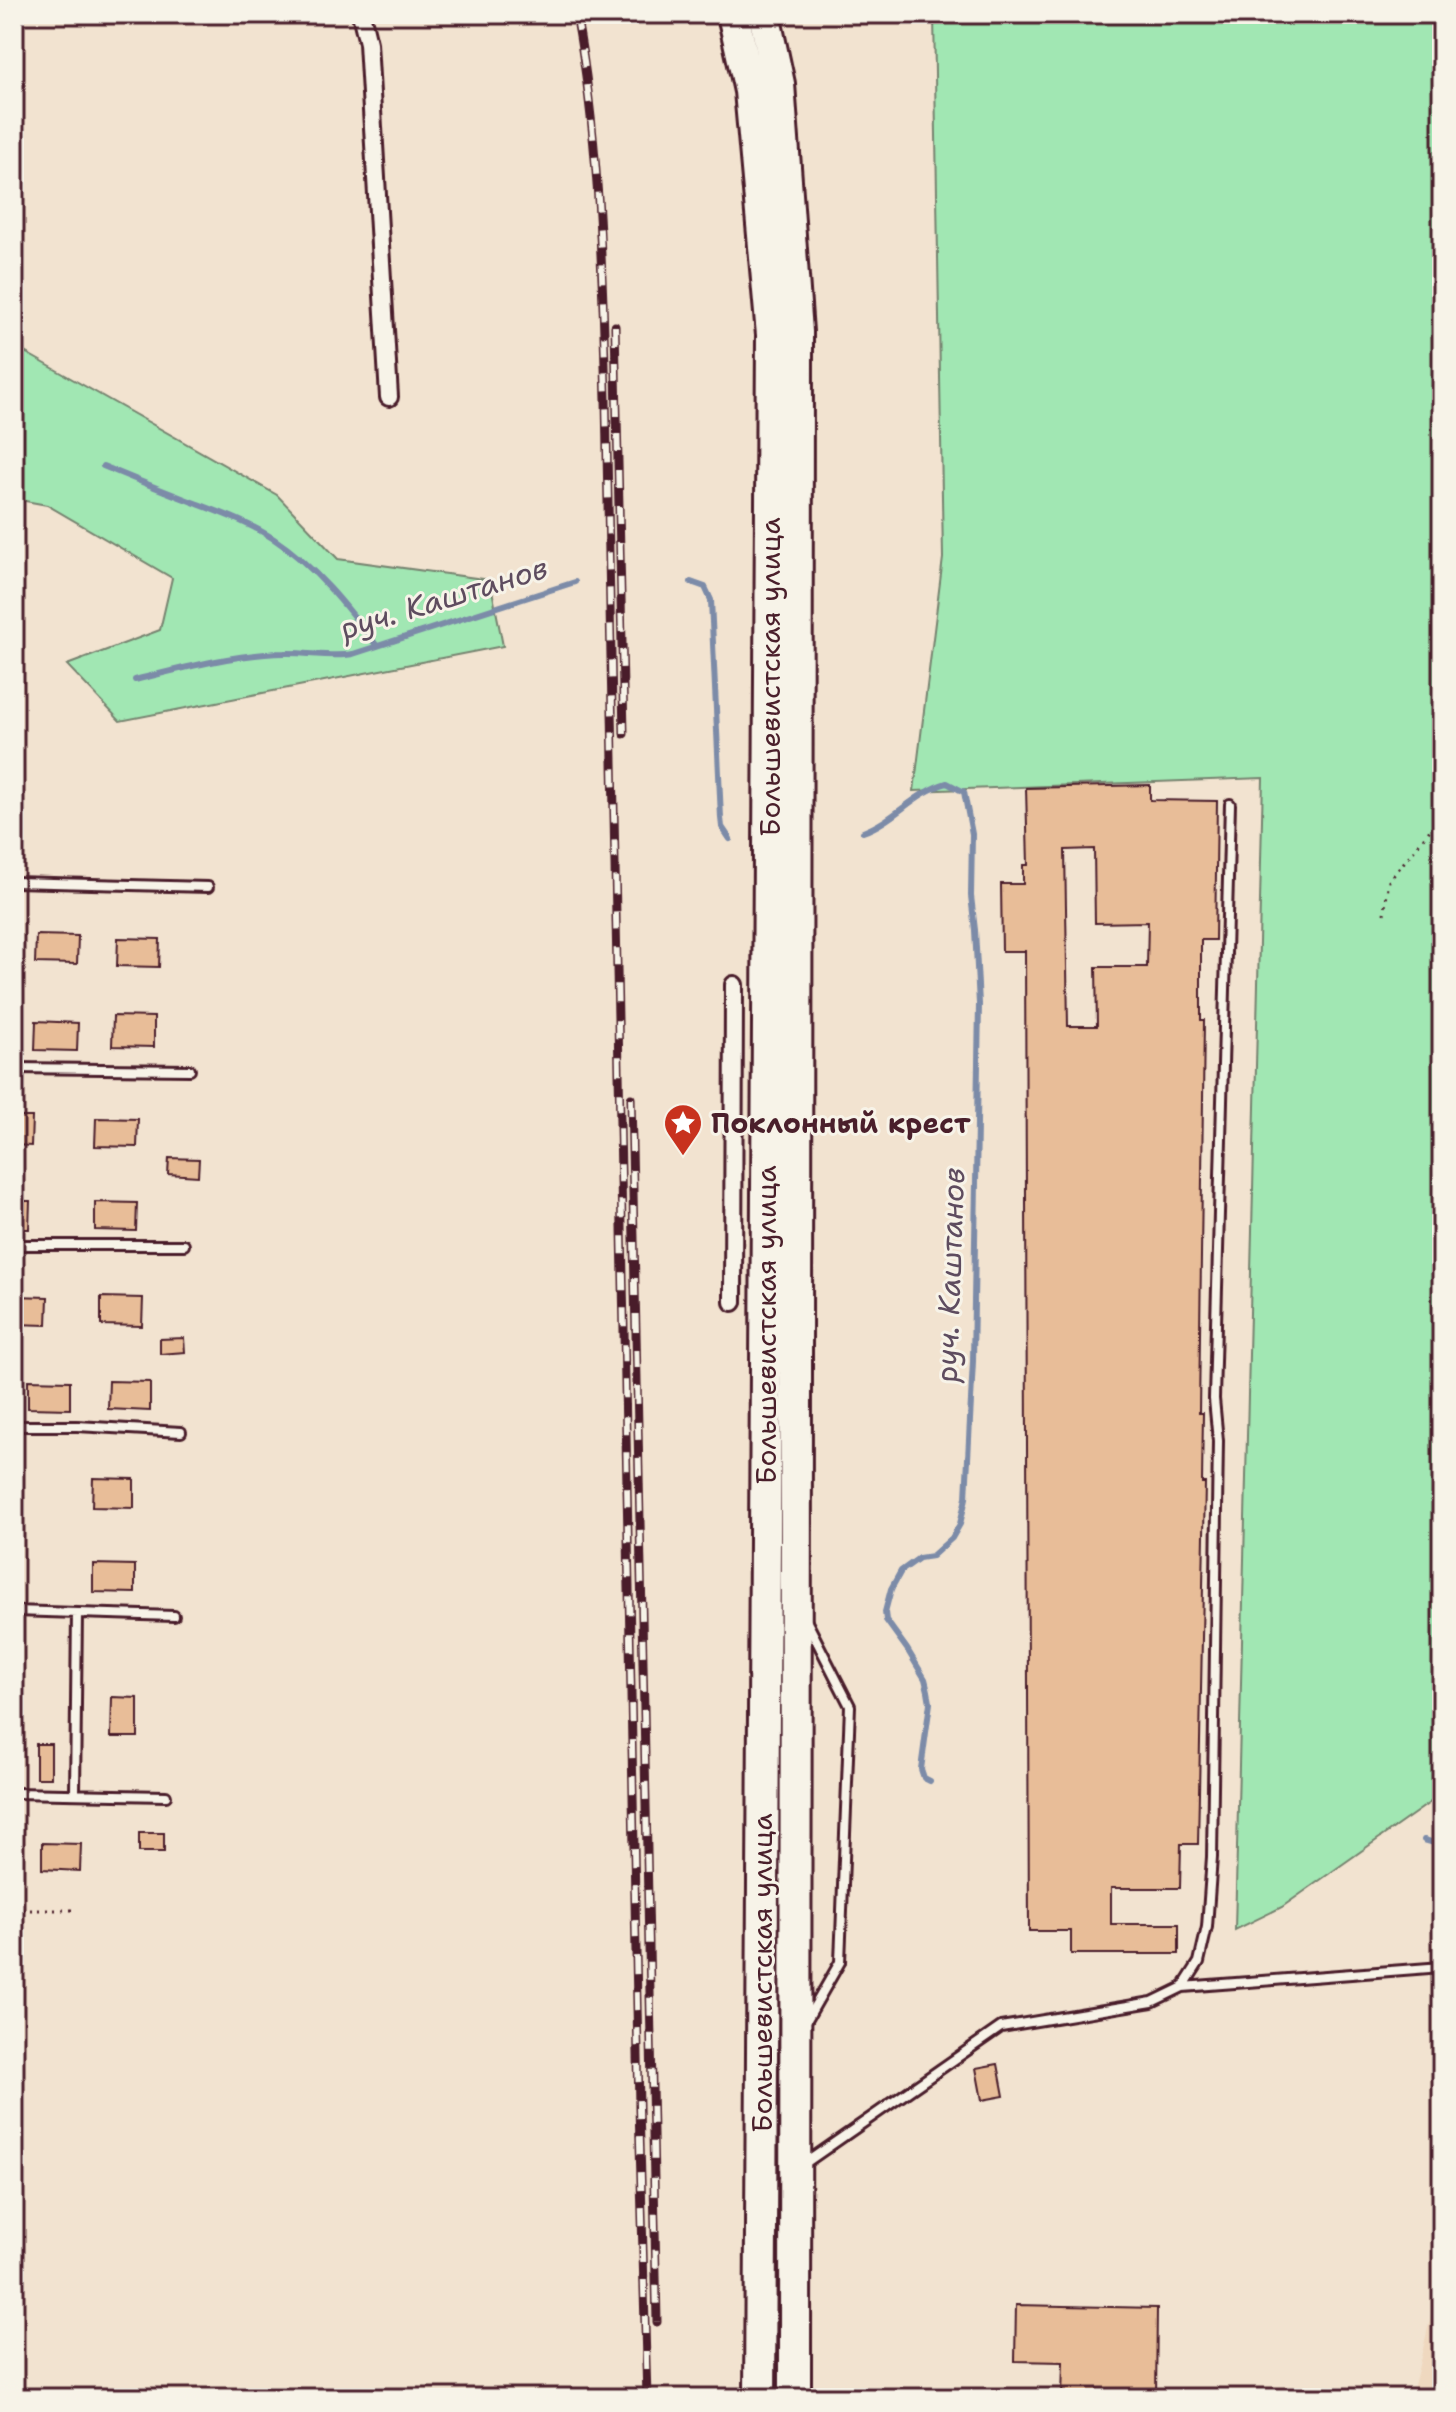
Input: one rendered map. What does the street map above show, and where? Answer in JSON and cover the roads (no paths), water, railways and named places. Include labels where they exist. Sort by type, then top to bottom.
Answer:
[{"type":"highway","name":"Большевистская улица","points":[[733,14],[750,91],[772,335],[760,2398]]},
{"type":"highway","name":"Большевистская улица","points":[[764,14],[779,84],[797,332],[795,2398]]},
{"type":"street","points":[[361,14],[368,43],[389,397]]},
{"type":"street","points":[[733,1302],[734,985]]},
{"type":"lane","points":[[1183,1987],[1199,1962],[1205,1939],[1212,1857],[1218,1441],[1214,1399],[1230,804]]},
{"type":"lane","points":[[14,882],[208,887]]},
{"type":"lane","points":[[14,1068],[190,1070]]},
{"type":"lane","points":[[14,1245],[184,1245]]},
{"type":"lane","points":[[14,1426],[181,1432]]},
{"type":"lane","points":[[795,1599],[850,1706],[840,1962],[795,2041]]},
{"type":"lane","points":[[14,1611],[174,1616]]},
{"type":"lane","points":[[75,1793],[77,1613]]},
{"type":"lane","points":[[14,1793],[166,1796]]},
{"type":"lane","points":[[794,2171],[1001,2027],[1152,2002],[1183,1987],[1442,1967]]},
{"type":"waterway","points":[[103,466],[233,518],[274,539],[317,575],[377,646]]},
{"type":"waterway","name":"руч. Каштанов","points":[[135,680],[247,656],[353,654],[575,582]]},
{"type":"waterway","name":"руч. Каштанов","points":[[691,582],[705,587],[711,600],[721,818],[722,827],[730,839]]},
{"type":"waterway","name":"руч. Каштанов","points":[[863,832],[935,787],[947,783],[964,792],[972,834],[971,896],[979,1004],[973,1361],[966,1498],[960,1524],[952,1538],[932,1556],[919,1558],[901,1571],[891,1589],[885,1612],[886,1620],[925,1679],[930,1703],[921,1769],[924,1778],[930,1781]]},
{"type":"waterway","points":[[1424,1840],[1442,1845]]},
{"type":"railway","points":[[576,14],[595,158],[606,399],[647,2398]]},
{"type":"railway","points":[[615,326],[624,734]]},
{"type":"railway","points":[[631,1098],[657,2322]]},
{"type":"place","name":"Поклонный крест","points":[[683,1157]]}]
